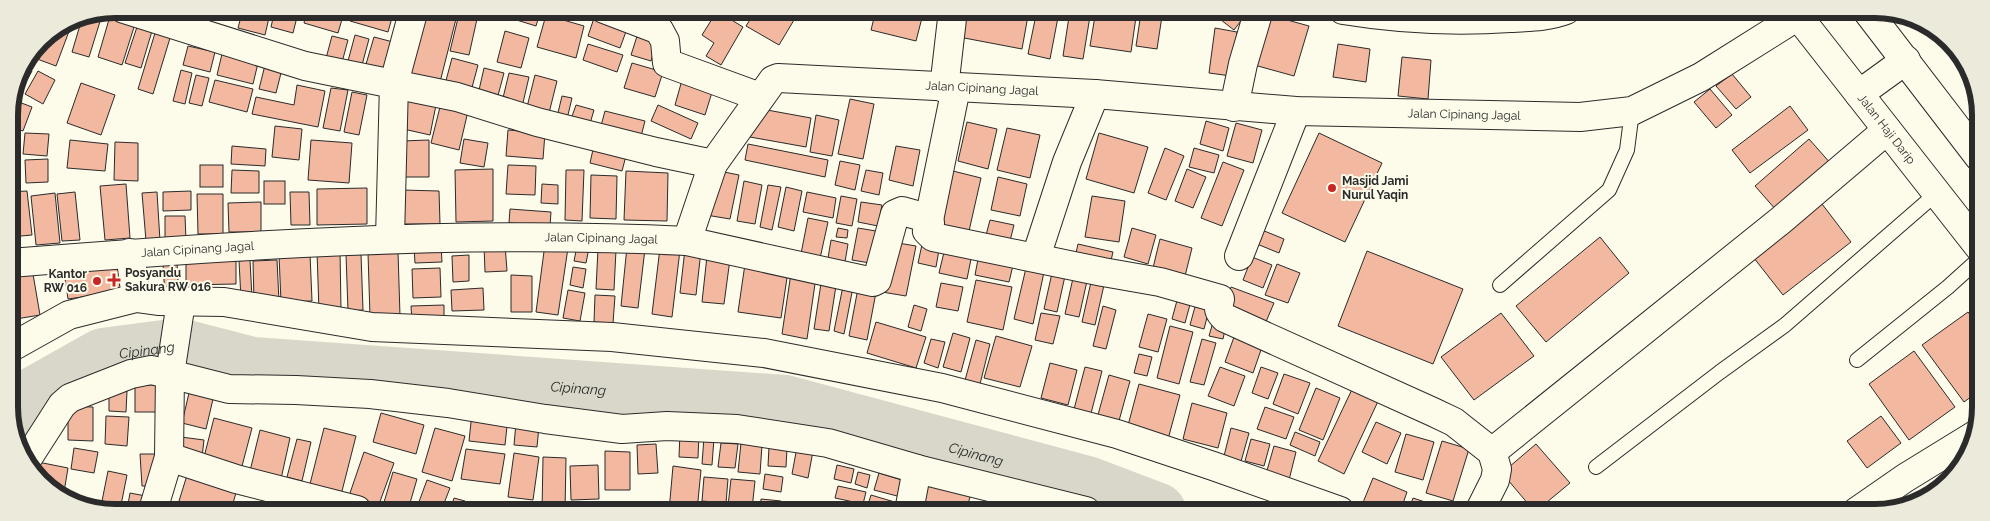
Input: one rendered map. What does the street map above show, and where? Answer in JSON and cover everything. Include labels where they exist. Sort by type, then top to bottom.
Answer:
[{"type":"street","points":[[153,18],[305,66],[457,97],[538,122],[656,152],[713,164]]},
{"type":"street","points":[[390,238],[394,83],[412,18]]},
{"type":"street","points":[[628,18],[659,30],[664,41],[667,64],[760,97]]},
{"type":"street","points":[[953,18],[950,88],[928,231],[933,236],[1103,272],[1160,282],[1220,299],[1218,308],[1220,314],[1225,318],[1454,422],[1492,452],[1497,469],[1496,480],[1484,503]]},
{"type":"street","points":[[1234,108],[1243,64],[1257,18]]},
{"type":"street","points":[[1417,18],[1470,21],[1519,18]]},
{"type":"street","name":"Jalan Cipinang Jagal","points":[[18,262],[130,253],[390,238],[596,236],[687,241],[713,164],[773,80],[785,77],[950,88],[1095,94],[1234,108],[1580,117],[1632,111],[1701,77],[1790,18]]},
{"type":"street","name":"Jalan Haji Darip","points":[[1803,18],[1859,94],[1972,238]]},
{"type":"street","points":[[1873,18],[1972,147]]},
{"type":"street","points":[[1859,94],[1906,60]]},
{"type":"street","points":[[1036,257],[1067,162],[1095,94]]},
{"type":"street","points":[[1239,256],[1296,111]]},
{"type":"street","points":[[1492,452],[1780,221],[1887,130]]},
{"type":"street","points":[[687,241],[873,282],[877,280],[895,214],[902,211],[924,216],[929,220]]},
{"type":"street","points":[[130,253],[136,298]]},
{"type":"street","points":[[18,344],[69,315],[136,298],[179,314],[224,302],[372,327],[612,337],[764,353],[942,388],[1117,434],[1316,503]]},
{"type":"street","points":[[154,504],[169,457],[171,371],[179,314]]},
{"type":"street","points":[[31,454],[62,405],[70,398],[131,374],[151,370],[171,371],[229,390],[296,390],[370,394],[622,429],[667,426],[737,429],[828,443],[917,469],[1056,503]]},
{"type":"street","points":[[1869,503],[1905,478],[1966,441]]},
{"type":"street","points":[[169,457],[236,479],[333,504]]},
{"type":"street","points":[[910,504],[917,469]]},
{"type":"lane","points":[[1500,285],[1609,190],[1627,150],[1632,111]]},
{"type":"lane","points":[[1596,467],[1785,325],[1937,193]]},
{"type":"lane","points":[[1857,360],[1972,265]]},
{"type":"building","points":[[109,18],[116,18],[135,24],[122,65],[98,57]]},
{"type":"building","points":[[241,18],[269,18],[265,35],[238,28]]},
{"type":"building","points":[[273,18],[297,18],[293,33],[271,27]]},
{"type":"building","points":[[305,18],[342,18],[338,33],[304,23]]},
{"type":"building","points":[[351,18],[392,18],[388,32],[350,21]]},
{"type":"building","points":[[416,18],[456,18],[439,86],[402,77]]},
{"type":"building","points":[[458,18],[477,19],[469,55],[450,51]]},
{"type":"building","points":[[510,18],[538,18],[536,26]]},
{"type":"building","points":[[545,18],[556,18],[584,26],[576,58],[537,47]]},
{"type":"building","points":[[594,18],[604,18],[628,26],[620,48],[588,36]]},
{"type":"building","points":[[713,18],[728,18],[743,27],[721,65],[706,56],[714,43],[702,35]]},
{"type":"building","points":[[751,18],[795,18],[779,45],[746,26]]},
{"type":"building","points":[[874,18],[922,18],[916,41],[871,30]]},
{"type":"building","points":[[963,18],[1028,18],[1022,49],[959,37]]},
{"type":"building","points":[[1035,18],[1058,18],[1050,59],[1028,54]]},
{"type":"building","points":[[1069,18],[1090,18],[1083,59],[1063,56]]},
{"type":"building","points":[[1095,18],[1136,18],[1131,52],[1090,46]]},
{"type":"building","points":[[1140,18],[1162,18],[1157,49],[1136,46]]},
{"type":"building","points":[[1218,18],[1243,18],[1234,30]]},
{"type":"building","points":[[1260,18],[1280,18],[1309,26],[1294,76],[1247,63]]},
{"type":"building","points":[[101,19],[89,57],[72,52],[80,24]]},
{"type":"building","points":[[137,27],[152,31],[141,68],[125,63]]},
{"type":"building","points":[[1215,28],[1237,32],[1231,76],[1209,73]]},
{"type":"building","points":[[70,29],[56,66],[36,59],[51,42]]},
{"type":"building","points":[[639,30],[658,36],[651,61],[631,55]]},
{"type":"building","points":[[505,31],[529,38],[521,68],[497,62]]},
{"type":"building","points":[[155,33],[170,38],[153,94],[138,89]]},
{"type":"building","points":[[355,35],[369,39],[362,65],[348,61]]},
{"type":"building","points":[[332,36],[348,40],[341,66],[325,62]]},
{"type":"building","points":[[374,37],[393,42],[384,76],[364,71]]},
{"type":"building","points":[[588,44],[623,55],[617,72],[583,60]]},
{"type":"building","points":[[1338,44],[1370,49],[1366,82],[1333,77]]},
{"type":"building","points":[[188,46],[215,52],[210,72],[183,65]]},
{"type":"building","points":[[222,54],[258,63],[253,84],[217,75]]},
{"type":"building","points":[[1402,57],[1431,60],[1428,99],[1398,96]]},
{"type":"building","points":[[452,58],[478,65],[470,95],[444,88]]},
{"type":"building","points":[[266,61],[283,65],[276,93],[259,89]]},
{"type":"building","points":[[632,63],[663,72],[655,97],[624,88]]},
{"type":"building","points":[[484,68],[504,73],[496,103],[477,99]]},
{"type":"building","points":[[29,70],[32,71],[20,92]]},
{"type":"building","points":[[181,70],[192,73],[185,104],[173,101]]},
{"type":"building","points":[[38,71],[55,80],[43,104],[25,94]]},
{"type":"building","points":[[509,73],[529,77],[522,107],[502,102]]},
{"type":"building","points":[[1732,74],[1751,97],[1736,109],[1716,86]]},
{"type":"building","points":[[196,75],[209,78],[202,106],[189,103]]},
{"type":"building","points":[[535,75],[557,81],[548,117],[526,111]]},
{"type":"building","points":[[215,80],[253,89],[247,112],[209,102]]},
{"type":"building","points":[[682,80],[713,89],[705,115],[675,105]]},
{"type":"building","points":[[81,83],[115,95],[101,135],[67,123]]},
{"type":"building","points":[[297,85],[325,91],[318,127],[252,114],[256,97],[294,105]]},
{"type":"building","points":[[331,88],[348,90],[340,131],[323,128]]},
{"type":"building","points":[[1710,89],[1732,115],[1716,128],[1694,102]]},
{"type":"building","points":[[352,92],[367,95],[359,135],[344,132]]},
{"type":"building","points":[[406,94],[437,100],[430,135],[399,128]]},
{"type":"building","points":[[562,96],[572,98],[567,119],[557,117]]},
{"type":"building","points":[[850,99],[874,104],[863,159],[838,154]]},
{"type":"building","points":[[18,102],[32,107],[23,131],[18,129]]},
{"type":"building","points":[[441,103],[468,111],[459,150],[431,143]]},
{"type":"building","points":[[576,105],[594,110],[589,127],[570,122]]},
{"type":"building","points":[[658,105],[698,123],[691,139],[651,121]]},
{"type":"building","points":[[1790,106],[1808,130],[1750,173],[1732,150]]},
{"type":"building","points":[[756,108],[811,118],[806,147],[750,137]]},
{"type":"building","points":[[605,111],[645,121],[639,144],[599,133]]},
{"type":"building","points":[[816,115],[839,120],[832,156],[810,152]]},
{"type":"building","points":[[1206,121],[1229,128],[1223,151],[1200,144]]},
{"type":"building","points":[[967,122],[997,129],[988,169],[958,161]]},
{"type":"building","points":[[1236,123],[1262,130],[1253,163],[1227,156]]},
{"type":"building","points":[[275,126],[302,129],[299,160],[272,157]]},
{"type":"building","points":[[1007,128],[1040,135],[1030,178],[997,170]]},
{"type":"building","points":[[508,130],[545,133],[543,159],[506,156]]},
{"type":"building","points":[[25,133],[49,134],[47,156],[23,154]]},
{"type":"building","points":[[1099,133],[1148,147],[1134,193],[1086,179]]},
{"type":"building","name":"Masjid Jami Nurul Yaqin","points":[[1319,133],[1382,163],[1345,242],[1282,213]]},
{"type":"building","points":[[464,139],[488,143],[484,167],[460,163]]},
{"type":"building","points":[[1809,139],[1832,165],[1777,211],[1755,186]]},
{"type":"building","points":[[70,140],[108,144],[105,171],[67,168]]},
{"type":"building","points":[[311,140],[352,143],[349,183],[308,180]]},
{"type":"building","points":[[429,140],[429,177],[402,177],[401,141]]},
{"type":"building","points":[[115,142],[138,143],[138,181],[114,180]]},
{"type":"building","points":[[748,144],[828,160],[825,177],[745,160]]},
{"type":"building","points":[[594,145],[627,152],[622,171],[590,163]]},
{"type":"building","points":[[232,146],[266,149],[265,166],[231,164]]},
{"type":"building","points":[[896,146],[920,150],[913,186],[889,180]]},
{"type":"building","points":[[1165,148],[1184,156],[1166,200],[1148,193]]},
{"type":"building","points":[[1194,148],[1219,155],[1214,173],[1189,167]]},
{"type":"building","points":[[48,159],[48,182],[26,183],[25,160]]},
{"type":"building","points":[[840,161],[860,165],[855,190],[835,185]]},
{"type":"building","points":[[1223,162],[1244,170],[1222,226],[1201,218]]},
{"type":"building","points":[[200,165],[223,165],[223,187],[200,187]]},
{"type":"building","points":[[508,165],[536,166],[535,195],[506,194]]},
{"type":"building","points":[[493,169],[493,221],[456,222],[455,170]]},
{"type":"building","points":[[1187,169],[1206,177],[1193,208],[1175,201]]},
{"type":"building","points":[[232,170],[259,171],[259,193],[231,193]]},
{"type":"building","points":[[566,170],[584,170],[582,221],[565,220]]},
{"type":"building","points":[[714,170],[739,175],[730,219],[706,215]]},
{"type":"building","points":[[866,170],[883,173],[879,195],[861,191]]},
{"type":"building","points":[[626,171],[668,173],[667,221],[624,220]]},
{"type":"building","points":[[953,171],[981,178],[969,231],[941,225]]},
{"type":"building","points":[[591,175],[617,176],[616,219],[590,218]]},
{"type":"building","points":[[998,177],[1027,184],[1020,216],[991,210]]},
{"type":"building","points":[[264,181],[285,181],[285,204],[264,204]]},
{"type":"building","points":[[744,181],[762,185],[755,224],[737,221]]},
{"type":"building","points":[[126,184],[130,238],[105,240],[100,186]]},
{"type":"building","points":[[542,184],[558,185],[558,204],[541,203]]},
{"type":"building","points":[[768,185],[781,187],[772,230],[760,227]]},
{"type":"building","points":[[786,187],[802,191],[794,231],[778,227]]},
{"type":"building","points":[[367,188],[367,224],[317,225],[317,189]]},
{"type":"building","points":[[402,190],[439,191],[440,224],[401,224]]},
{"type":"building","points":[[27,191],[32,235],[18,236],[18,192]]},
{"type":"building","points":[[191,191],[191,210],[163,211],[163,192]]},
{"type":"building","points":[[75,192],[80,240],[62,241],[57,194]]},
{"type":"building","points":[[157,192],[160,241],[146,241],[142,193]]},
{"type":"building","points":[[290,192],[309,192],[310,225],[291,225]]},
{"type":"building","points":[[807,192],[836,198],[833,218],[803,212]]},
{"type":"building","points":[[55,193],[60,243],[36,245],[31,196]]},
{"type":"building","points":[[197,194],[223,194],[223,234],[198,234]]},
{"type":"building","points":[[841,196],[857,199],[852,226],[836,223]]},
{"type":"building","points":[[1092,196],[1125,201],[1119,242],[1085,237]]},
{"type":"building","points":[[1819,200],[1851,242],[1783,295],[1750,253]]},
{"type":"building","points":[[261,202],[261,232],[229,232],[228,203]]},
{"type":"building","points":[[861,202],[882,205],[878,226],[858,222]]},
{"type":"building","points":[[510,209],[551,212],[550,226],[509,223]]},
{"type":"building","points":[[165,216],[185,216],[186,240],[165,240]]},
{"type":"building","points":[[808,218],[828,222],[819,263],[800,259]]},
{"type":"building","points":[[990,220],[1014,225],[1009,245],[985,239]]},
{"type":"building","points":[[838,228],[848,230],[847,238],[836,237]]},
{"type":"building","points":[[858,228],[876,231],[870,263],[852,260]]},
{"type":"building","points":[[1132,228],[1156,235],[1148,264],[1124,257]]},
{"type":"building","points":[[1257,228],[1284,239],[1279,253],[1252,242]]},
{"type":"building","points":[[1600,237],[1629,273],[1546,342],[1516,306]]},
{"type":"building","points":[[1160,239],[1192,248],[1185,276],[1153,268]]},
{"type":"building","points":[[831,240],[848,244],[845,262],[828,258]]},
{"type":"building","points":[[923,240],[940,244],[936,267],[918,263]]},
{"type":"building","points":[[892,242],[916,246],[906,296],[882,292]]},
{"type":"building","points":[[505,244],[507,271],[485,272],[484,245]]},
{"type":"building","points":[[545,244],[568,248],[558,315],[536,312]]},
{"type":"building","points":[[1078,244],[1113,252],[1109,269],[1074,262]]},
{"type":"building","points":[[441,245],[442,262],[415,263],[414,247]]},
{"type":"building","points":[[577,246],[589,248],[586,263],[574,261]]},
{"type":"building","points":[[627,247],[645,249],[638,308],[621,306]]},
{"type":"building","points":[[660,248],[680,250],[672,317],[652,314]]},
{"type":"building","points":[[945,248],[972,254],[967,279],[939,273]]},
{"type":"building","points":[[598,249],[616,250],[614,290],[596,289]]},
{"type":"building","points":[[685,249],[701,251],[696,295],[680,293]]},
{"type":"building","points":[[340,250],[341,310],[319,311],[317,251]]},
{"type":"building","points":[[1367,251],[1463,289],[1433,364],[1338,326]]},
{"type":"building","points":[[398,252],[400,316],[370,317],[368,253]]},
{"type":"building","points":[[310,254],[312,301],[281,302],[279,255]]},
{"type":"building","points":[[346,254],[361,254],[363,310],[348,311]]},
{"type":"building","points":[[979,254],[1014,261],[1009,282],[975,275]]},
{"type":"building","points":[[469,255],[469,281],[453,282],[452,256]]},
{"type":"building","points":[[707,256],[730,259],[724,304],[702,302]]},
{"type":"building","points":[[1252,257],[1272,265],[1263,288],[1243,280]]},
{"type":"building","points":[[250,260],[252,298],[241,299],[239,261]]},
{"type":"building","points":[[277,260],[279,301],[254,302],[253,261]]},
{"type":"building","points":[[236,261],[236,284],[186,285],[186,262]]},
{"type":"building","name":"Kantor RW 016","points":[[127,263],[131,290],[68,299],[64,272]]},
{"type":"building","points":[[177,263],[179,297],[165,298],[163,264]]},
{"type":"building","points":[[745,264],[788,271],[781,318],[738,312]]},
{"type":"building","points":[[1277,264],[1300,273],[1288,303],[1265,295]]},
{"type":"building","points":[[573,267],[586,269],[583,288],[570,285]]},
{"type":"building","points":[[440,268],[441,297],[413,298],[412,269]]},
{"type":"building","points":[[1026,268],[1044,272],[1033,324],[1014,319]]},
{"type":"building","points":[[791,273],[816,277],[807,339],[782,334]]},
{"type":"building","points":[[1052,273],[1065,276],[1057,312],[1044,309]]},
{"type":"building","points":[[33,274],[40,315],[18,319],[18,277]]},
{"type":"building","points":[[511,275],[532,276],[532,312],[511,312]]},
{"type":"building","points":[[822,277],[837,279],[829,331],[814,329]]},
{"type":"building","points":[[1073,278],[1087,281],[1079,317],[1065,314]]},
{"type":"building","points":[[976,280],[1012,287],[1003,330],[967,322]]},
{"type":"building","points":[[844,281],[854,282],[844,334],[834,331]]},
{"type":"building","points":[[1091,282],[1104,285],[1095,325],[1082,322]]},
{"type":"building","points":[[859,283],[877,287],[867,340],[849,336]]},
{"type":"building","points":[[941,283],[963,287],[958,311],[936,307]]},
{"type":"building","points":[[1231,287],[1274,303],[1265,324],[1223,308]]},
{"type":"building","points":[[483,288],[484,310],[452,311],[451,290]]},
{"type":"building","points":[[568,290],[585,293],[580,321],[563,318]]},
{"type":"building","points":[[1179,293],[1192,297],[1185,323],[1172,319]]},
{"type":"building","points":[[595,295],[615,296],[613,323],[594,322]]},
{"type":"building","points":[[1196,303],[1210,306],[1204,329],[1190,325]]},
{"type":"building","points":[[444,305],[444,321],[412,322],[411,306]]},
{"type":"building","points":[[914,305],[927,309],[921,331],[908,327]]},
{"type":"building","points":[[1103,306],[1116,310],[1106,349],[1093,346]]},
{"type":"building","points":[[1968,312],[1972,317],[1972,396],[1964,402],[1922,345]]},
{"type":"building","points":[[1041,313],[1060,316],[1053,344],[1035,340]]},
{"type":"building","points":[[1501,313],[1534,356],[1474,400],[1441,357]]},
{"type":"building","points":[[1148,314],[1167,319],[1158,352],[1139,347]]},
{"type":"building","points":[[876,322],[926,337],[916,368],[867,353]]},
{"type":"building","points":[[1213,322],[1226,325],[1223,339],[1209,336]]},
{"type":"building","points":[[1170,326],[1193,332],[1179,384],[1157,378]]},
{"type":"building","points":[[953,333],[970,338],[961,372],[943,367]]},
{"type":"building","points":[[996,336],[1032,346],[1020,387],[984,378]]},
{"type":"building","points":[[1234,337],[1262,347],[1253,373],[1225,362]]},
{"type":"building","points":[[931,339],[945,342],[938,368],[924,363]]},
{"type":"building","points":[[1202,339],[1216,343],[1204,385],[1190,382]]},
{"type":"building","points":[[976,340],[990,344],[979,388],[964,384]]},
{"type":"building","points":[[1914,351],[1955,407],[1909,440],[1869,384]]},
{"type":"building","points":[[1139,354],[1152,357],[1147,376],[1134,373]]},
{"type":"building","points":[[1050,363],[1077,370],[1068,405],[1041,398]]},
{"type":"building","points":[[1085,367],[1102,371],[1089,421],[1072,417]]},
{"type":"building","points":[[1220,367],[1245,376],[1234,406],[1208,396]]},
{"type":"building","points":[[1261,367],[1278,373],[1268,399],[1252,393]]},
{"type":"building","points":[[1284,374],[1310,383],[1298,414],[1273,404]]},
{"type":"building","points":[[1109,375],[1130,381],[1117,428],[1096,422]]},
{"type":"building","points":[[1355,383],[1381,395],[1344,474],[1318,461]]},
{"type":"building","points":[[1139,384],[1180,395],[1167,443],[1126,433]]},
{"type":"building","points":[[135,385],[158,385],[158,412],[135,412]]},
{"type":"building","points":[[1316,388],[1340,398],[1323,440],[1299,430]]},
{"type":"building","points":[[109,390],[127,391],[126,412],[109,411]]},
{"type":"building","points":[[189,393],[213,399],[206,429],[182,423]]},
{"type":"building","points":[[1192,403],[1227,413],[1218,448],[1183,439]]},
{"type":"building","points":[[68,406],[93,407],[93,441],[68,440]]},
{"type":"building","points":[[1265,407],[1294,417],[1286,439],[1257,429]]},
{"type":"building","points":[[381,413],[424,425],[416,454],[373,442]]},
{"type":"building","points":[[472,413],[508,417],[505,445],[469,441]]},
{"type":"building","points":[[106,416],[129,417],[127,446],[105,444]]},
{"type":"building","points":[[1881,416],[1901,443],[1867,468],[1847,441]]},
{"type":"building","points":[[214,418],[252,428],[241,470],[203,461]]},
{"type":"building","points":[[1376,422],[1401,433],[1387,464],[1362,452]]},
{"type":"building","points":[[516,423],[539,426],[537,447],[514,445]]},
{"type":"building","points":[[324,428],[356,436],[341,495],[309,488]]},
{"type":"building","points":[[435,428],[465,436],[452,481],[422,472]]},
{"type":"building","points":[[1231,428],[1249,433],[1240,465],[1223,460]]},
{"type":"building","points":[[260,430],[290,438],[281,479],[250,471]]},
{"type":"building","points":[[680,432],[699,433],[698,458],[679,457]]},
{"type":"building","points":[[1295,432],[1320,442],[1315,456],[1290,445]]},
{"type":"building","points":[[1406,434],[1434,442],[1423,480],[1395,472]]},
{"type":"building","points":[[181,437],[204,440],[202,457],[178,454]]},
{"type":"building","points":[[704,437],[714,438],[712,465],[702,464]]},
{"type":"building","points":[[297,439],[311,442],[302,481],[287,477]]},
{"type":"building","points":[[1251,439],[1270,444],[1264,466],[1245,461]]},
{"type":"building","points":[[1442,441],[1469,449],[1453,501],[1426,493]]},
{"type":"building","points":[[721,443],[738,444],[735,468],[718,467]]},
{"type":"building","points":[[741,443],[762,445],[760,474],[738,472]]},
{"type":"building","points":[[656,444],[658,473],[638,474],[637,445]]},
{"type":"building","points":[[1536,444],[1570,483],[1546,503],[1528,503],[1502,473]]},
{"type":"building","points":[[1274,446],[1296,452],[1289,480],[1266,474]]},
{"type":"building","points":[[769,447],[787,448],[786,467],[768,466]]},
{"type":"building","points":[[797,447],[813,451],[808,478],[792,474]]},
{"type":"building","points":[[74,448],[98,452],[94,473],[71,469]]},
{"type":"building","points":[[466,449],[505,454],[500,484],[461,479]]},
{"type":"building","points":[[605,451],[630,452],[630,490],[605,490]]},
{"type":"building","points":[[364,452],[394,463],[379,504],[370,504],[349,496]]},
{"type":"building","points":[[514,453],[539,457],[533,500],[508,497]]},
{"type":"building","points":[[140,454],[157,454],[158,486],[142,486]]},
{"type":"building","points":[[543,457],[566,458],[565,504],[542,504]]},
{"type":"building","points":[[38,462],[68,468],[65,489],[46,475],[38,464]]},
{"type":"building","points":[[598,465],[599,499],[571,500],[570,466]]},
{"type":"building","points":[[837,465],[854,469],[851,483],[834,479]]},
{"type":"building","points":[[673,466],[701,470],[698,504],[670,504]]},
{"type":"building","points":[[108,471],[127,475],[121,504],[102,501]]},
{"type":"building","points":[[188,472],[238,486],[233,504],[190,504],[179,501]]},
{"type":"building","points":[[393,472],[417,479],[410,504],[384,504]]},
{"type":"building","points":[[858,472],[870,475],[867,488],[855,484]]},
{"type":"building","points":[[879,473],[905,481],[901,497],[874,490]]},
{"type":"building","points":[[765,474],[783,477],[781,492],[763,489]]},
{"type":"building","points":[[925,476],[972,490],[968,504],[917,503]]},
{"type":"building","points":[[704,477],[728,479],[726,503],[702,501]]},
{"type":"building","points":[[1373,478],[1407,492],[1403,503],[1363,503]]},
{"type":"building","points":[[731,479],[755,481],[753,504],[728,504]]},
{"type":"building","points":[[427,480],[450,488],[444,504],[418,504]]},
{"type":"building","points":[[838,486],[866,492],[863,504],[835,498]]},
{"type":"building","points":[[130,493],[151,497],[149,504],[128,504]]},
{"type":"building","points":[[283,495],[305,501],[304,504],[281,504]]},
{"type":"building","points":[[871,495],[898,503],[898,504],[868,504]]},
{"type":"building","points":[[454,498],[465,501],[464,504],[452,504]]},
{"type":"building","points":[[1413,498],[1425,502],[1424,503],[1411,503]]},
{"type":"building","points":[[761,499],[781,501],[781,504],[761,504]]},
{"type":"waterway","name":"Cipinang","points":[[18,414],[30,397],[103,356],[179,346],[252,365],[785,403],[1087,484],[1138,503]]},
{"type":"place","name":"Masjid Jami Nurul Yaqin","points":[[1332,188]]},
{"type":"place","name":"Posyandu Sakura RW 016","points":[[114,280]]},
{"type":"place","name":"Kantor RW 016","points":[[97,281]]}]
